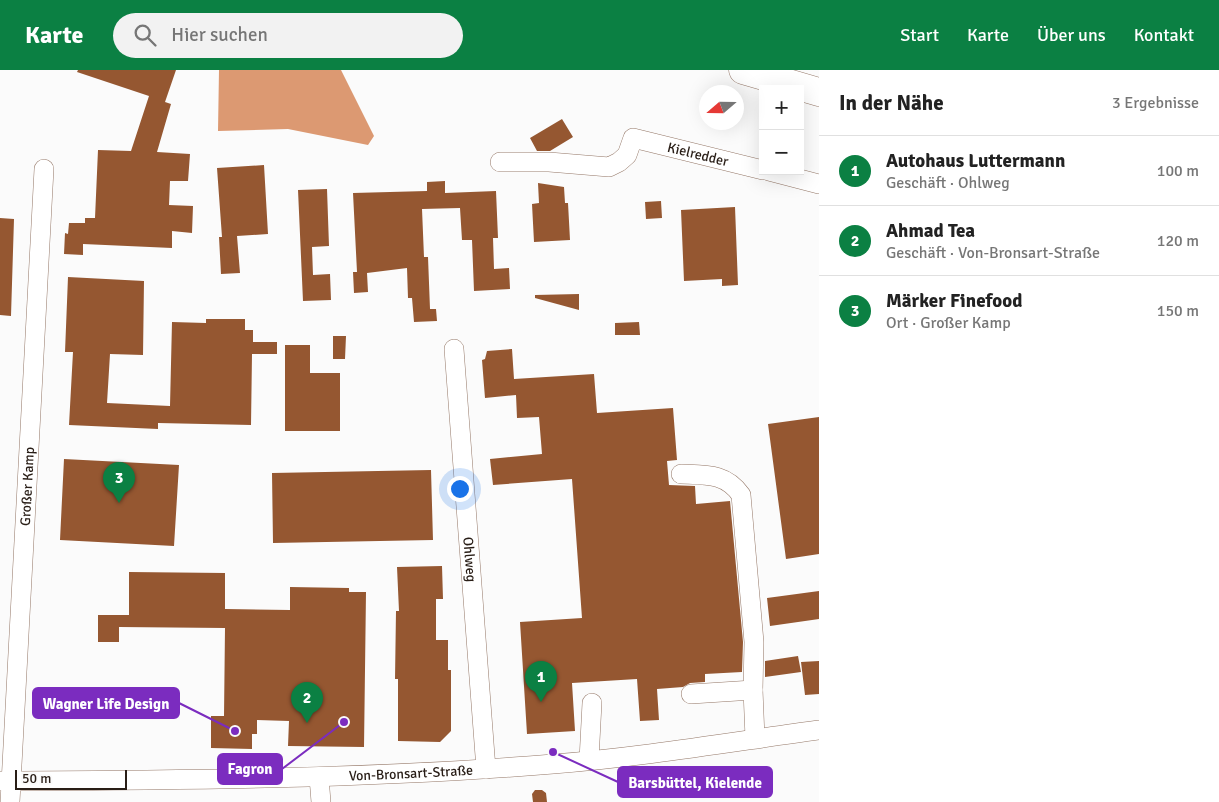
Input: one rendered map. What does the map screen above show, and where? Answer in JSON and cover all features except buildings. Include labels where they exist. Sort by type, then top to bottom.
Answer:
[{"type":"highway","points":[[743,70],[819,92]]},
{"type":"street","name":"Kielredder","points":[[500,162],[549,162],[609,167],[627,155],[633,138],[759,169]]},
{"type":"street","name":"Großer Kamp","points":[[10,802],[6,781],[8,694],[44,169]]},
{"type":"street","points":[[784,175],[819,184]]},
{"type":"street","name":"Ohlweg","points":[[454,349],[486,769]]},
{"type":"street","points":[[681,474],[714,476],[733,483],[741,495],[754,642],[755,738]]},
{"type":"street","points":[[691,694],[753,690]]},
{"type":"street","points":[[589,760],[592,703]]},
{"type":"street","name":"Von-Bronsart-Straße","points":[[6,781],[319,777],[486,769],[589,760],[819,730]]},
{"type":"street","points":[[319,777],[321,802]]},
{"type":"shaded area","points":[[219,70],[341,70],[374,136],[368,145],[288,129],[218,131]]},
{"type":"place","name":"Märker Finefood","points":[[119,503]]},
{"type":"place","name":"Autohaus Luttermann","points":[[541,702]]},
{"type":"place","name":"Fagron","points":[[344,722]]},
{"type":"place","name":"Ahmad Tea","points":[[307,723]]},
{"type":"place","name":"Wagner Life Design","points":[[235,731]]},
{"type":"place","name":"Barsbüttel, Kielende","points":[[553,752]]}]
